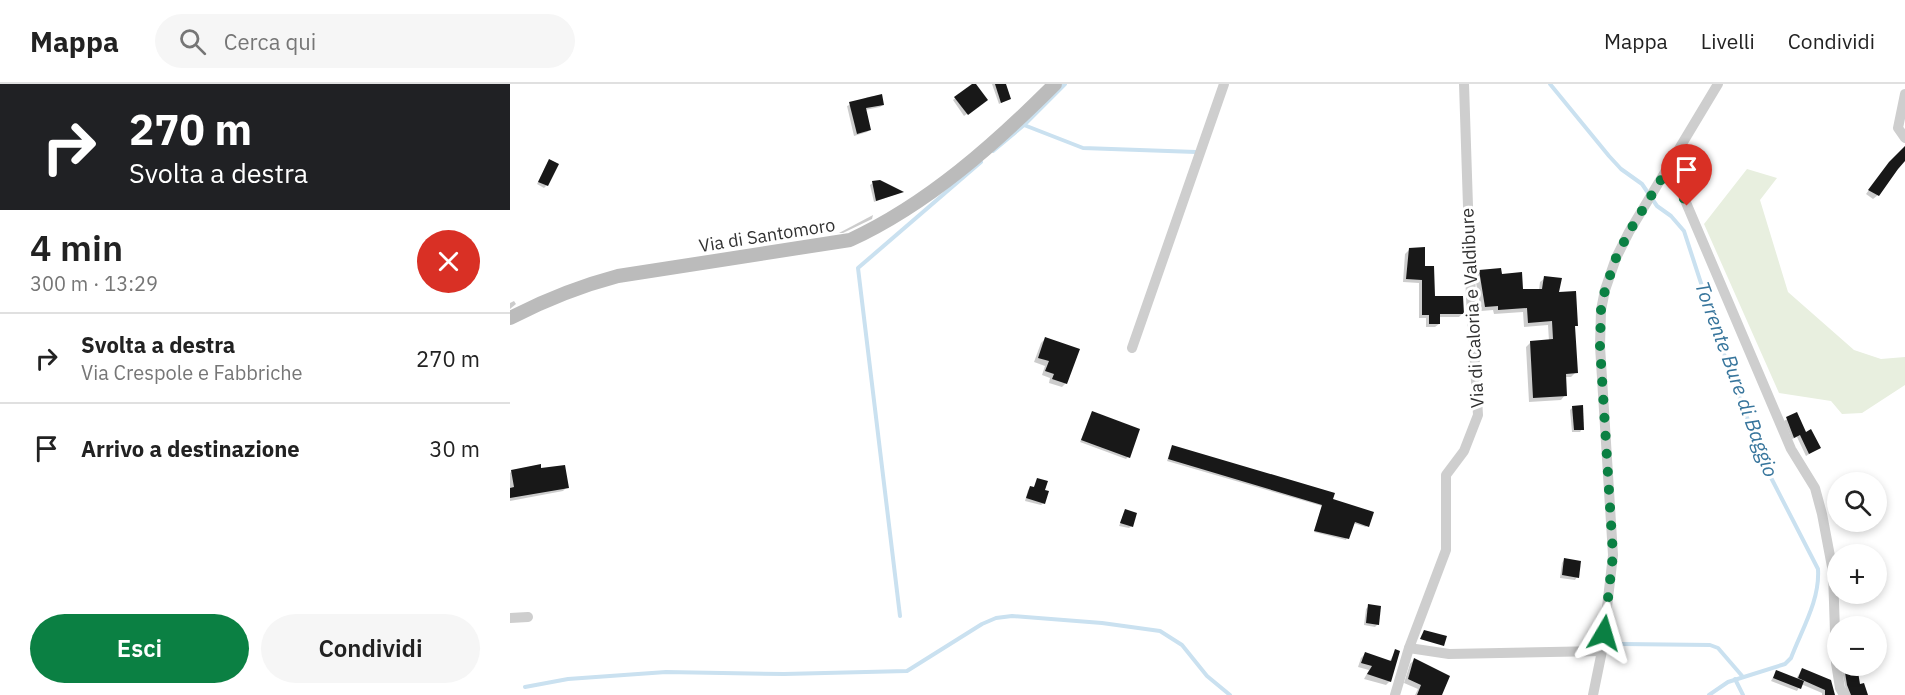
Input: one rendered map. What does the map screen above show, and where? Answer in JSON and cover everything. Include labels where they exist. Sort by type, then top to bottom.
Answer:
[{"type":"main road","name":"Via di Santomoro","points":[[510,318],[538,303],[618,276],[850,240],[879,227],[910,208],[998,138],[1055,84]]},
{"type":"street","points":[[1132,348],[1224,84]]},
{"type":"street","name":"Via di Caloria e Valdibure","points":[[1395,695],[1409,648],[1446,550],[1446,475],[1464,451],[1478,415],[1470,298],[1464,84]]},
{"type":"street","points":[[1593,695],[1602,651],[1613,555],[1600,346],[1601,310],[1605,290],[1616,258],[1642,210],[1718,84]]},
{"type":"street","points":[[1905,94],[1898,128],[1905,138]]},
{"type":"street","points":[[1670,165],[1791,450],[1815,488],[1833,572],[1836,663],[1840,688],[1844,695]]},
{"type":"street","points":[[510,618],[528,617]]},
{"type":"street","points":[[1409,648],[1449,654],[1602,651]]},
{"type":"green space","points":[[1747,169],[1777,178],[1760,200],[1788,292],[1854,350],[1881,359],[1905,357],[1905,385],[1862,413],[1842,414],[1831,401],[1779,393],[1704,224]]},
{"type":"building","points":[[972,84],[976,84],[988,100],[968,115],[954,97]]},
{"type":"building","points":[[995,84],[1006,84],[1011,99],[1001,103]]},
{"type":"building","points":[[882,94],[884,105],[866,108],[871,130],[857,134],[849,102]]},
{"type":"building","points":[[1905,146],[1905,161],[1879,196],[1868,190],[1889,162]]},
{"type":"building","points":[[549,159],[559,164],[548,186],[538,182]]},
{"type":"building","points":[[880,180],[904,192],[876,201],[872,181]]},
{"type":"building","points":[[1425,247],[1425,266],[1434,266],[1435,296],[1463,296],[1464,314],[1440,314],[1440,324],[1429,324],[1429,315],[1422,315],[1422,280],[1406,279],[1409,248]]},
{"type":"building","points":[[1501,268],[1502,274],[1522,272],[1523,289],[1542,289],[1544,276],[1562,278],[1559,292],[1576,291],[1578,326],[1575,326],[1578,373],[1566,374],[1567,396],[1533,398],[1530,341],[1553,339],[1552,321],[1528,323],[1527,308],[1498,310],[1498,306],[1485,307],[1479,270]]},
{"type":"building","points":[[1045,337],[1080,349],[1067,384],[1052,379],[1054,374],[1045,371],[1049,361],[1038,358]]},
{"type":"building","points":[[1583,405],[1584,430],[1574,430],[1572,406]]},
{"type":"building","points":[[1092,411],[1140,429],[1130,458],[1081,440]]},
{"type":"building","points":[[1797,412],[1806,432],[1811,429],[1821,448],[1809,454],[1800,435],[1794,438],[1786,417]]},
{"type":"building","points":[[1172,445],[1335,493],[1333,499],[1374,512],[1369,527],[1355,522],[1349,539],[1314,531],[1322,505],[1168,459]]},
{"type":"building","points":[[541,464],[541,468],[565,465],[569,488],[510,498],[510,488],[514,487],[511,470]]},
{"type":"building","points":[[1037,478],[1048,481],[1045,490],[1049,491],[1045,504],[1026,498],[1030,486],[1034,487]]},
{"type":"building","points":[[1125,509],[1137,513],[1133,527],[1120,523]]},
{"type":"building","points":[[1564,558],[1581,561],[1579,578],[1562,575]]},
{"type":"building","points":[[1368,604],[1381,606],[1379,625],[1366,623]]},
{"type":"building","points":[[1424,630],[1447,636],[1444,646],[1420,639]]},
{"type":"building","points":[[1395,649],[1400,651],[1391,682],[1367,674],[1372,666],[1361,663],[1365,652],[1391,661]]},
{"type":"building","points":[[1414,658],[1450,676],[1442,695],[1417,695],[1421,685],[1408,679]]},
{"type":"building","points":[[1802,668],[1831,680],[1835,695],[1825,695],[1825,690],[1798,678]]},
{"type":"building","points":[[1776,670],[1804,681],[1801,689],[1773,678]]},
{"type":"building","points":[[1846,676],[1859,676],[1860,684],[1864,683],[1868,695],[1851,695]]},
{"type":"waterway","points":[[993,151],[1024,125],[1065,84]]},
{"type":"waterway","name":"Torrente Bure di Baggio","points":[[1550,84],[1609,156],[1621,169],[1642,184],[1657,206],[1671,216],[1684,231],[1728,366],[1765,466],[1818,569],[1813,603],[1791,658],[1785,664],[1728,682],[1709,695]]},
{"type":"waterway","points":[[1024,125],[1083,148],[1196,152]]},
{"type":"waterway","points":[[900,616],[858,268],[981,162]]},
{"type":"waterway","points":[[525,687],[568,679],[666,672],[784,674],[907,671],[982,624],[996,618],[1012,616],[1102,623],[1160,631],[1182,645],[1207,676],[1230,695]]},
{"type":"waterway","points":[[1622,644],[1710,645],[1718,648],[1743,677]]},
{"type":"waterway","points":[[1735,679],[1743,695]]},
{"type":"route","points":[[1604,633],[1613,555],[1600,346],[1601,310],[1616,258],[1629,232],[1670,165],[1687,206]]}]
